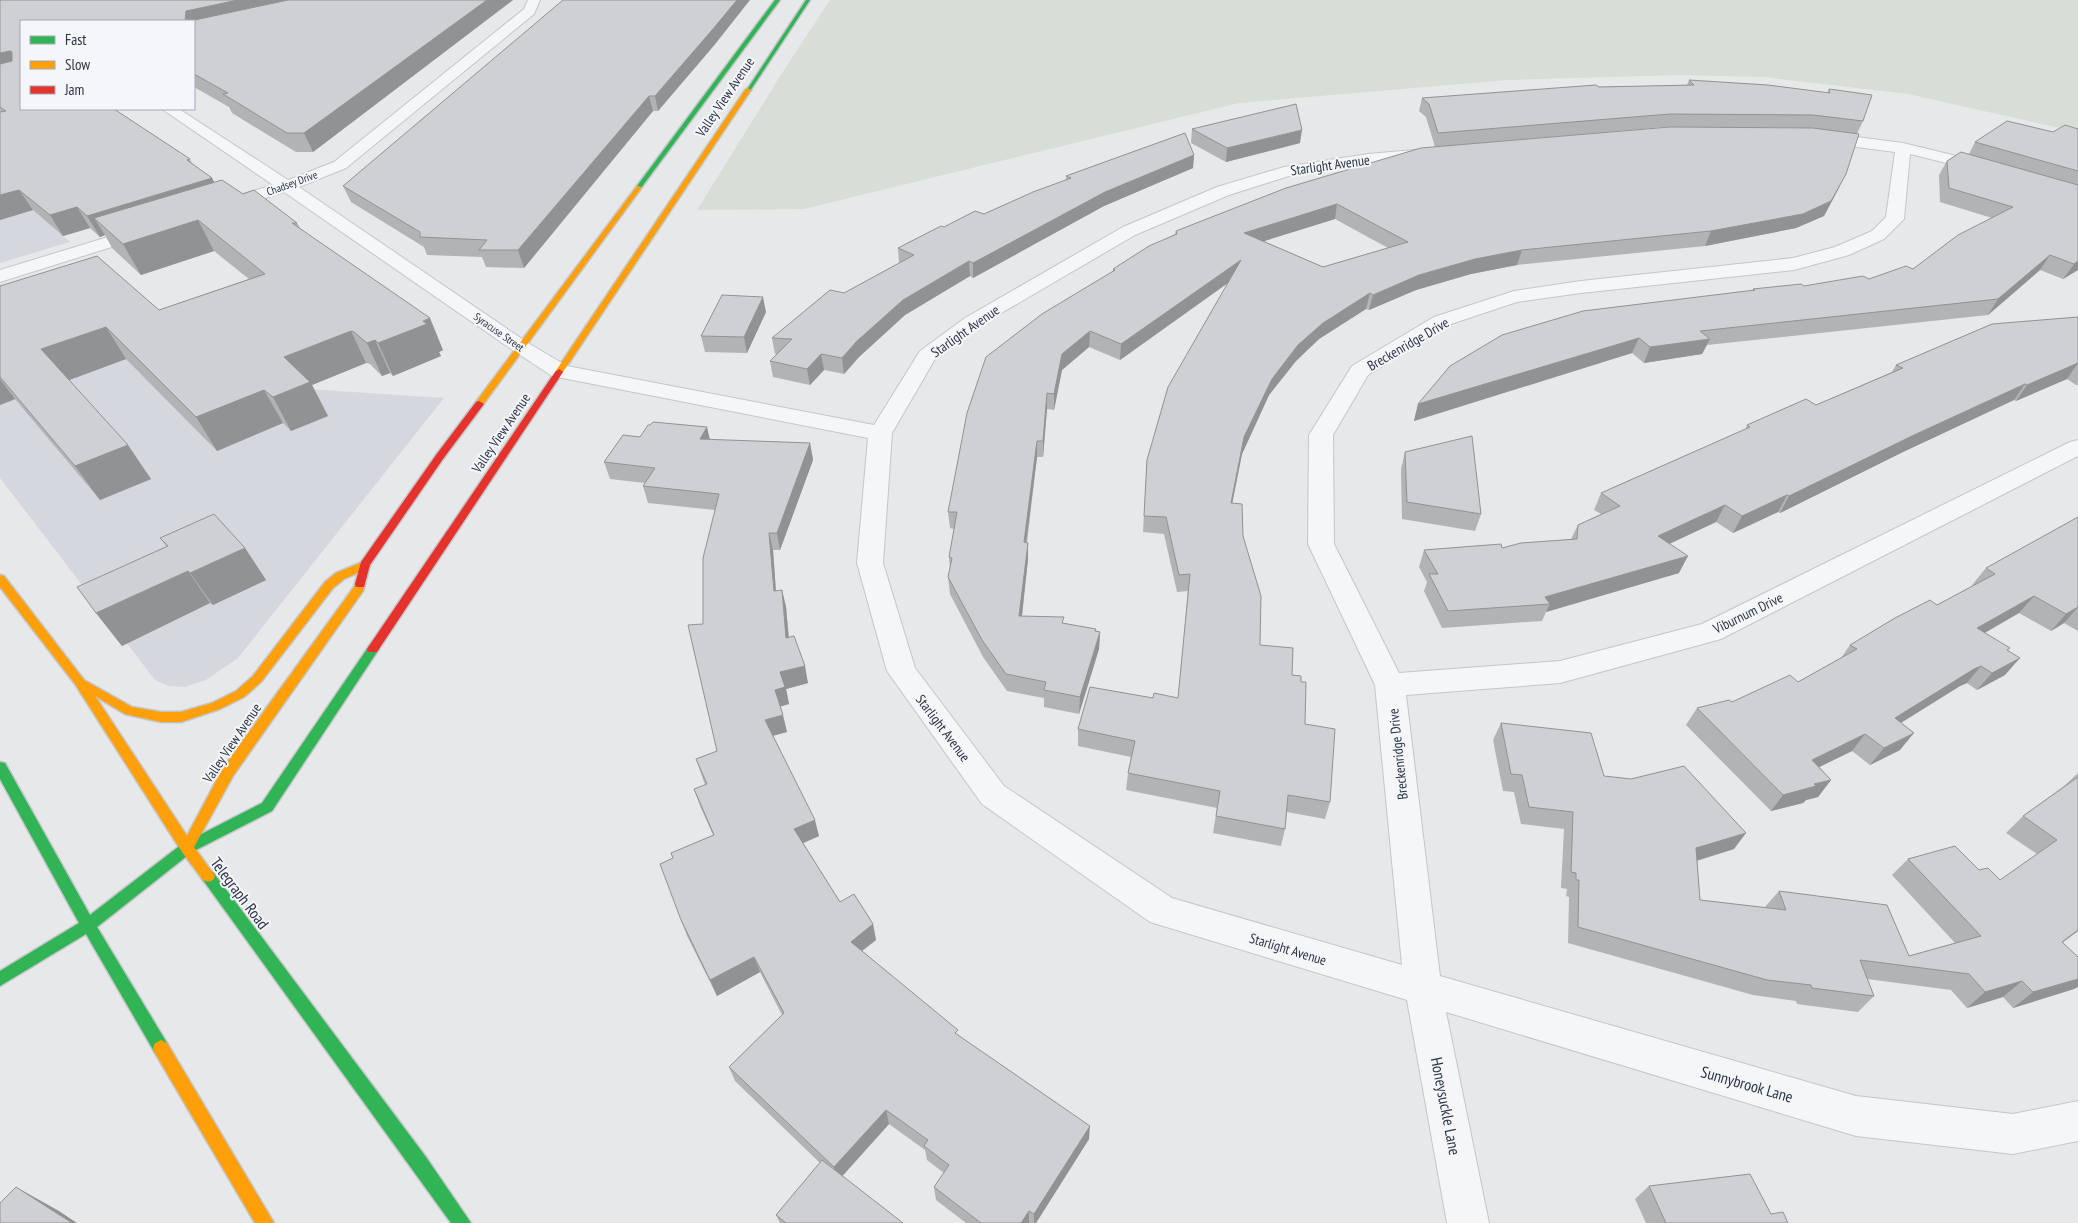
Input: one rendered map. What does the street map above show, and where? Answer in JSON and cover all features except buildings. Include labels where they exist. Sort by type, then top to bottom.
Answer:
[{"type":"main road","name":"Valley View Avenue","points":[[186,848],[228,772],[359,588],[366,565],[440,457],[778,0]]},
{"type":"main road","name":"Valley View Avenue","points":[[0,979],[88,925],[186,848],[267,807],[808,0]]},
{"type":"main road","points":[[79,681],[129,711],[161,717],[189,715],[216,706],[240,694],[257,679],[329,584],[340,576],[366,565]]},
{"type":"main road","name":"Telegraph Road","points":[[0,579],[79,681],[186,848],[420,1163],[462,1223]]},
{"type":"main road","points":[[0,767],[88,925],[265,1223]]},
{"type":"street","name":"Chadsey Drive","points":[[206,211],[286,186],[340,165],[530,11],[534,0]]},
{"type":"street","name":"Syracuse Street","points":[[171,110],[560,372],[880,433]]},
{"type":"street","points":[[1797,135],[1903,148],[2006,174]]},
{"type":"street","name":"Breckenridge Drive","points":[[1423,989],[1390,685],[1321,544],[1321,435],[1360,371],[1441,321],[1514,297],[1581,287],[1794,264],[1842,252],[1878,234],[1895,219],[1903,148]]},
{"type":"street","name":"Starlight Avenue","points":[[1423,989],[1162,911],[993,795],[901,671],[870,563],[880,433],[928,355],[972,322],[1129,231],[1223,191],[1290,170],[1368,159],[1447,152]]},
{"type":"street","points":[[0,276],[160,226]]},
{"type":"street","name":"Viburnum Drive","points":[[1390,685],[1560,672],[1711,632],[2078,447]]},
{"type":"street","name":"Sunnybrook Lane","points":[[1423,989],[1856,1116],[2013,1134],[2078,1121]]},
{"type":"street","name":"Honeysuckle Lane","points":[[1423,989],[1468,1223]]},
{"type":"shaded area","points":[[830,0],[2078,0],[2078,132],[1908,94],[1764,77],[1678,75],[1508,80],[1239,103],[804,209],[697,210]]},
{"type":"shaded area","points":[[0,119],[36,212],[70,242],[0,263]]},
{"type":"shaded area","points":[[0,292],[178,339],[308,389],[444,398],[238,658],[206,680],[184,687],[168,686],[155,680],[0,478]]},
{"type":"traffic: fast","points":[[639,187],[778,0]]},
{"type":"traffic: fast","points":[[748,90],[808,0]]},
{"type":"traffic: fast","points":[[0,979],[88,925],[187,848],[267,807],[373,649]]},
{"type":"traffic: fast","points":[[0,767],[88,925],[161,1048]]},
{"type":"traffic: fast","points":[[208,876],[420,1163],[462,1223]]},
{"type":"traffic: slow","points":[[559,372],[748,90]]},
{"type":"traffic: slow","points":[[479,404],[639,187]]},
{"type":"traffic: slow","points":[[85,684],[129,711],[161,717],[181,717],[216,706],[240,694],[257,679],[329,585],[340,576],[365,565]]},
{"type":"traffic: slow","points":[[0,579],[79,681],[187,848],[208,876]]},
{"type":"traffic: slow","points":[[187,848],[228,772],[360,584]]},
{"type":"traffic: slow","points":[[161,1048],[265,1223]]},
{"type":"traffic: jam","points":[[373,649],[559,372]]},
{"type":"traffic: jam","points":[[360,584],[365,565],[439,457],[479,404]]}]
